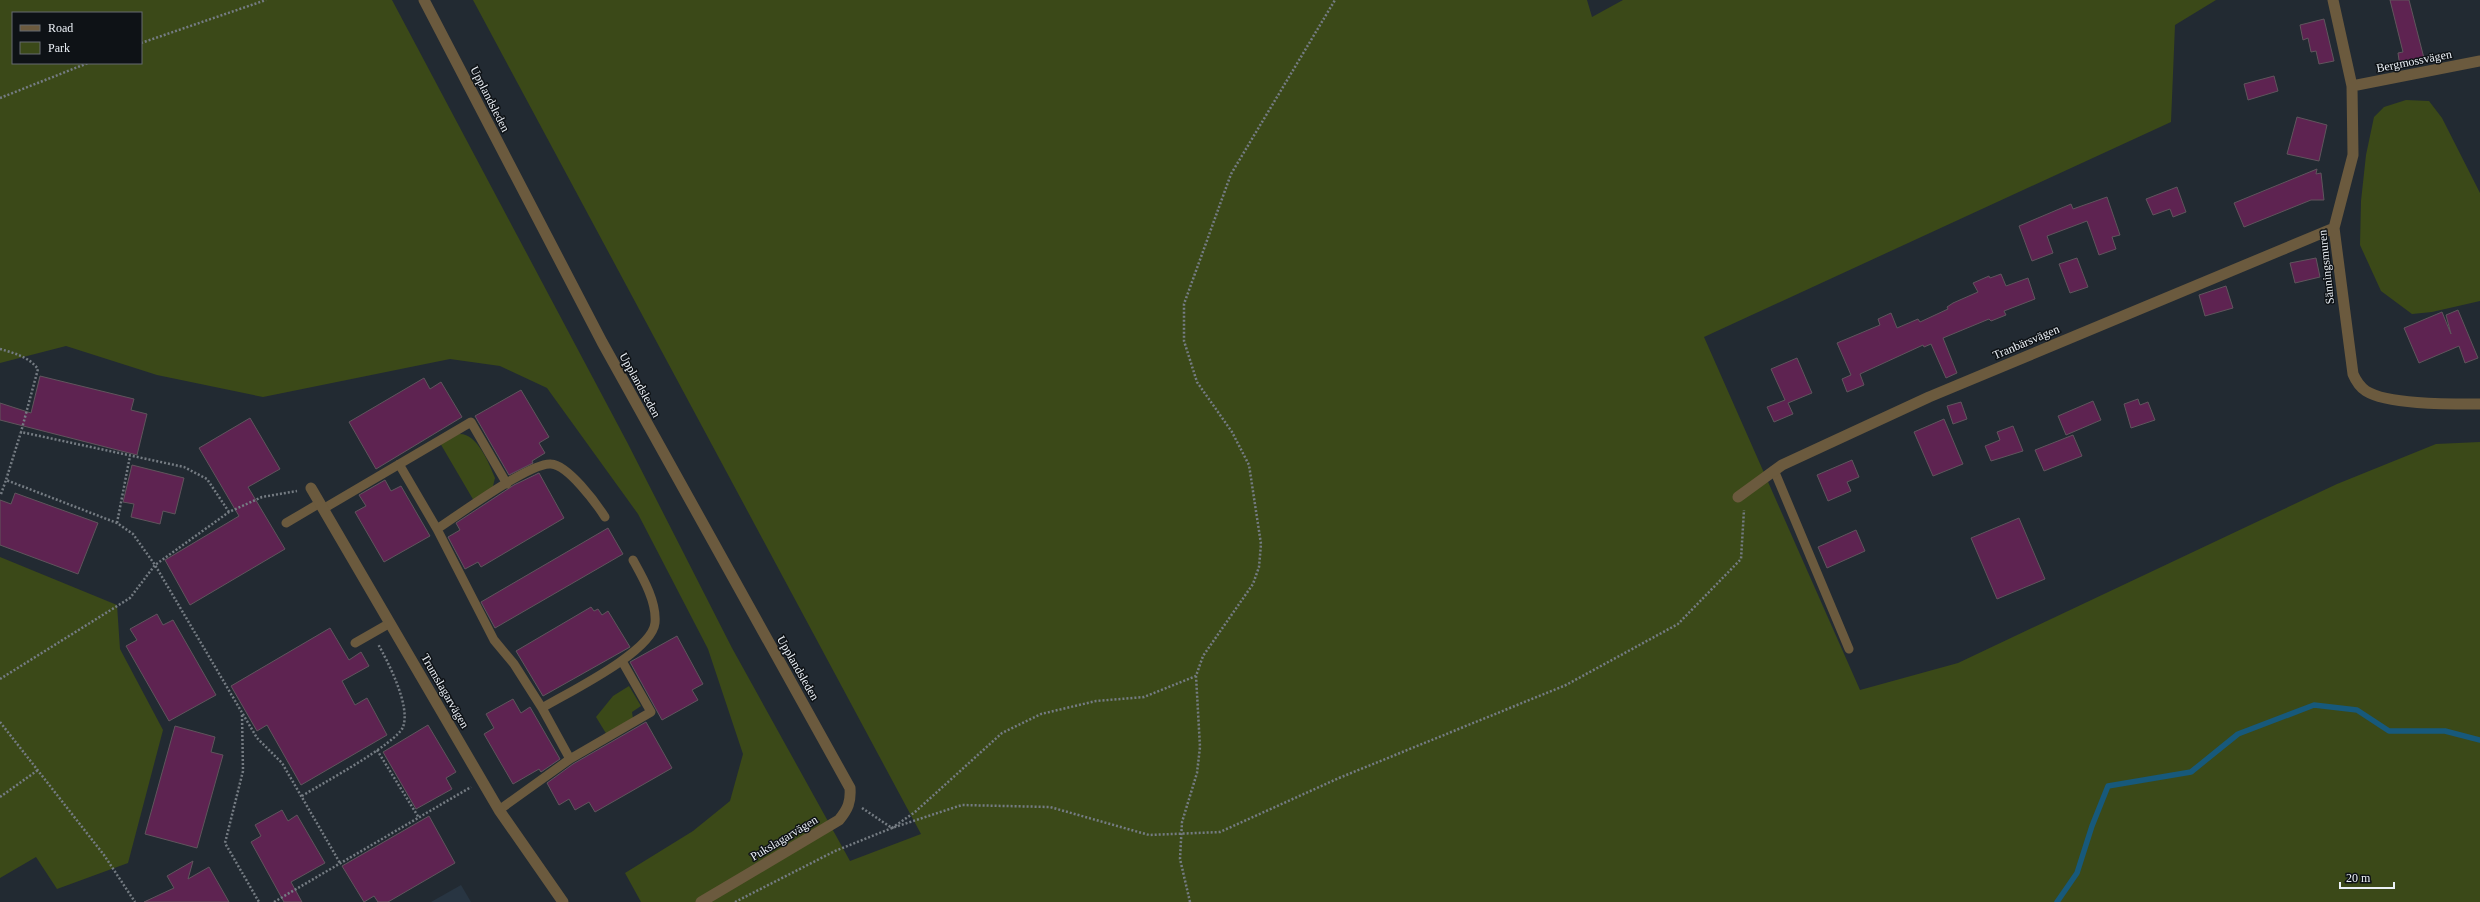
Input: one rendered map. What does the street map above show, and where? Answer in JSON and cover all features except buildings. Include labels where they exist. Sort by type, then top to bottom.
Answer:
[{"type":"street","name":"Upplandsleden","points":[[424,0],[602,342],[751,613],[846,777],[850,788],[851,800]]},
{"type":"street","name":"Sänningsmuren","points":[[2333,0],[2352,86],[2353,155],[2334,228],[2350,363],[2357,383],[2365,391],[2380,397],[2439,404],[2480,404]]},
{"type":"street","name":"Bergmossvägen","points":[[2352,86],[2480,62]]},
{"type":"street","name":"Tranbärsvägen","points":[[1738,497],[1774,470],[1929,397],[2334,228]]},
{"type":"street","name":"Trumslagarvägen","points":[[311,488],[482,781],[563,902]]},
{"type":"street","name":"Pukslagarvägen","points":[[701,902],[838,820],[847,811],[851,800]]},
{"type":"lane","points":[[286,523],[322,506],[471,422],[507,484]]},
{"type":"lane","points":[[398,464],[436,529],[494,640],[514,664],[542,708],[570,759]]},
{"type":"lane","points":[[436,529],[507,484],[544,464],[552,464],[580,486],[604,517]]},
{"type":"lane","points":[[1774,470],[1849,649]]},
{"type":"lane","points":[[542,708],[622,661],[643,645],[649,638],[655,624],[646,584],[633,560]]},
{"type":"lane","points":[[356,643],[390,623]]},
{"type":"lane","points":[[500,810],[570,759],[651,712],[622,661]]},
{"type":"path","points":[[142,43],[266,0]]},
{"type":"path","points":[[1190,902],[1180,859],[1182,822],[1197,773],[1200,747],[1196,676],[1203,656],[1253,584],[1259,567],[1261,544],[1249,465],[1232,432],[1197,382],[1184,341],[1184,304],[1231,174],[1335,0]]},
{"type":"path","points":[[0,98],[85,64]]},
{"type":"path","points":[[0,349],[18,355],[34,363],[38,369],[1,494]]},
{"type":"path","points":[[20,432],[184,467],[206,479],[229,512]]},
{"type":"path","points":[[117,523],[130,456]]},
{"type":"path","points":[[6,480],[117,523],[133,534],[155,565],[257,738],[282,763],[340,863]]},
{"type":"path","points":[[0,679],[130,598],[155,565],[229,512],[262,497],[311,488]]},
{"type":"path","points":[[735,902],[835,851],[892,828],[962,805],[1050,807],[1149,834],[1220,832],[1339,778],[1566,685],[1678,624],[1741,559],[1746,512],[1738,497]]},
{"type":"path","points":[[302,796],[377,750],[395,737],[403,727],[404,713],[398,687],[372,633]]},
{"type":"path","points":[[892,828],[915,812],[1002,733],[1041,714],[1096,701],[1144,697],[1196,676]]},
{"type":"path","points":[[242,714],[243,771],[225,843],[259,902]]},
{"type":"path","points":[[0,722],[104,855],[135,902]]},
{"type":"path","points":[[377,750],[419,818]]},
{"type":"path","points":[[0,797],[38,770]]},
{"type":"path","points":[[274,902],[482,781]]},
{"type":"path","points":[[851,800],[892,828]]},
{"type":"shaded area","points":[[461,885],[471,902],[431,902]]},
{"type":"green space","points":[[0,0],[392,0],[627,442],[732,648],[850,861],[921,834],[473,0],[1587,0],[1592,17],[1623,0],[2216,0],[2175,25],[2171,122],[1704,337],[1860,690],[1958,663],[2337,484],[2436,444],[2480,442],[2480,902],[641,902],[625,873],[693,831],[730,801],[743,754],[708,649],[638,514],[547,388],[500,366],[450,359],[263,397],[157,375],[66,346],[0,363]]},
{"type":"green space","points":[[2406,100],[2429,101],[2442,118],[2480,193],[2480,301],[2432,312],[2412,314],[2381,291],[2360,245],[2361,201],[2366,155],[2374,117],[2384,107]]},
{"type":"green space","points":[[459,434],[471,438],[482,450],[495,478],[492,490],[474,501],[440,443]]},
{"type":"green space","points":[[0,557],[117,605],[120,649],[163,730],[128,863],[57,889],[36,857],[0,878]]},
{"type":"green space","points":[[629,686],[641,706],[632,712],[633,719],[607,735],[596,717],[613,696]]},
{"type":"waterway","points":[[2057,902],[2077,873],[2092,826],[2108,786],[2191,772],[2238,734],[2314,705],[2357,710],[2389,731],[2445,731],[2480,740]]}]
